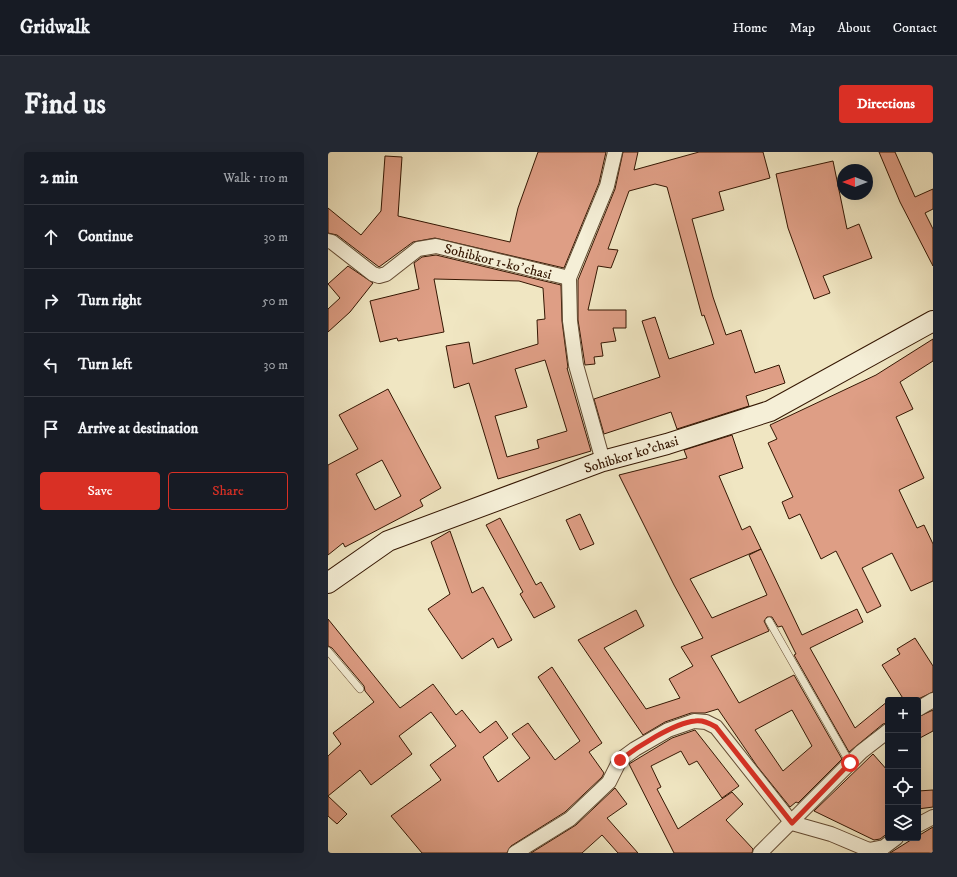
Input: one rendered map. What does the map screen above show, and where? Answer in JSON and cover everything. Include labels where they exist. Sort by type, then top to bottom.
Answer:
[{"type":"street","points":[[603,461],[576,365],[570,321],[569,278],[607,186],[615,152]]},
{"type":"street","name":"Sohibkor 1-koʼchasi","points":[[328,241],[332,242],[374,274],[379,276],[386,274],[418,249],[436,246],[569,278]]},
{"type":"street","name":"Sohibkor ko'chasi","points":[[328,583],[388,541],[603,461],[667,444],[770,411],[933,321]]},
{"type":"street","points":[[921,707],[933,700]]},
{"type":"street","points":[[515,853],[570,819],[609,782],[620,760],[635,749],[668,730],[694,721],[706,722],[716,727],[792,823],[831,834],[869,850],[884,847],[892,841]]},
{"type":"street","points":[[760,853],[792,823],[861,752],[885,733]]},
{"type":"street","points":[[921,823],[933,817]]},
{"type":"lane","points":[[769,621],[850,763]]},
{"type":"lane","points":[[328,651],[360,689]]},
{"type":"building","points":[[538,152],[606,152],[599,183],[564,268],[435,238],[413,242],[379,267],[337,235],[328,233],[328,208],[361,235],[381,211],[385,156],[402,157],[398,216],[510,242],[518,208]]},
{"type":"building","points":[[623,152],[638,152],[634,170],[699,152],[763,152],[770,178],[719,192],[724,210],[692,219],[713,297],[726,335],[741,330],[755,373],[779,365],[785,383],[746,396],[749,406],[677,429],[671,412],[604,434],[594,399],[660,377],[642,321],[655,317],[669,359],[714,344],[704,315],[702,316],[667,187],[655,184],[629,191],[608,249],[618,250],[611,268],[598,266],[588,310],[626,310],[626,328],[613,328],[616,341],[601,343],[603,356],[594,357],[595,364],[585,365],[578,320],[578,280],[615,189]]},
{"type":"building","points":[[879,152],[895,152],[915,197],[933,189],[933,209],[925,213],[933,229],[933,266],[900,202]]},
{"type":"building","points":[[833,161],[837,180],[837,200],[841,200],[847,229],[859,224],[872,258],[823,276],[830,293],[814,299],[788,228],[776,174]]},
{"type":"building","points":[[436,255],[561,285],[562,321],[567,368],[591,451],[498,479],[469,383],[454,388],[446,346],[469,342],[473,364],[538,344],[537,320],[545,319],[543,288],[519,281],[434,279],[444,332],[398,341],[397,338],[380,342],[370,301],[419,289],[414,263],[422,257]],"holes":[[[545,360],[567,431],[537,440],[539,448],[507,457],[495,416],[527,407],[515,369]]]},
{"type":"building","points":[[348,266],[373,283],[350,312],[328,332],[328,309],[340,298],[328,284]]},
{"type":"building","points":[[933,339],[933,361],[900,382],[913,409],[896,417],[924,478],[899,490],[917,528],[924,525],[933,544],[933,581],[911,591],[892,553],[862,568],[881,606],[867,613],[836,551],[821,559],[800,514],[789,519],[782,502],[793,497],[768,443],[777,439],[770,425],[876,375]]},
{"type":"building","points":[[388,389],[441,488],[420,500],[423,506],[345,547],[343,543],[328,555],[328,465],[358,449],[339,415]],"holes":[[[382,460],[401,496],[375,510],[356,474]]]},
{"type":"building","points":[[732,435],[743,468],[719,476],[742,530],[750,526],[761,549],[802,635],[857,609],[863,622],[810,648],[855,728],[885,703],[885,724],[849,752],[794,655],[796,654],[782,626],[778,627],[772,617],[767,617],[764,621],[769,631],[711,656],[739,703],[794,675],[842,759],[798,803],[796,802],[790,807],[757,766],[718,709],[705,713],[691,713],[665,722],[643,735],[578,640],[636,610],[644,626],[604,648],[646,709],[680,698],[669,679],[693,666],[681,647],[703,638],[674,585],[619,475],[687,458],[684,450]],"holes":[[[761,549],[749,555],[767,595],[712,618],[690,579]],[[792,710],[812,746],[783,771],[755,730]]]},
{"type":"building","points":[[580,514],[594,544],[580,550],[566,520]]},
{"type":"building","points":[[500,518],[536,585],[541,582],[555,607],[534,618],[520,594],[523,592],[486,525]]},
{"type":"building","points":[[450,531],[472,593],[483,587],[512,640],[498,648],[493,638],[462,659],[428,609],[450,594],[431,542]]},
{"type":"building","points":[[328,619],[400,708],[433,684],[456,715],[462,710],[480,733],[496,721],[508,738],[483,757],[498,782],[530,758],[512,734],[528,723],[555,760],[580,741],[538,677],[552,667],[602,743],[589,752],[604,773],[602,777],[565,812],[511,846],[507,853],[422,853],[391,816],[441,780],[430,765],[456,746],[431,712],[399,736],[412,754],[371,785],[360,770],[328,796],[328,756],[341,744],[333,733],[374,702],[365,691],[364,686],[332,648],[328,646]]},
{"type":"building","points":[[915,638],[933,666],[933,692],[921,698],[902,697],[882,665],[900,654],[897,649]]},
{"type":"building","points":[[933,710],[933,731],[921,737],[921,733],[921,716]]},
{"type":"building","points":[[695,730],[739,786],[722,798],[697,761],[689,765],[681,751],[651,766],[661,787],[657,789],[678,829],[732,792],[743,804],[726,820],[753,849],[752,853],[674,853],[629,764],[672,738]]},
{"type":"building","points":[[873,754],[885,768],[885,835],[880,839],[874,840],[814,811]]},
{"type":"building","points":[[615,788],[627,804],[607,818],[638,853],[618,853],[602,835],[582,853],[531,853],[576,825]]},
{"type":"building","points":[[933,790],[933,807],[921,809],[921,791]]},
{"type":"building","points":[[328,796],[347,814],[337,824],[328,816]]},
{"type":"building","points":[[933,827],[933,853],[890,853],[909,841],[921,841],[921,834]]},
{"type":"route","points":[[620,760],[635,749],[668,730],[694,721],[706,722],[716,727],[792,823],[850,763]]}]
